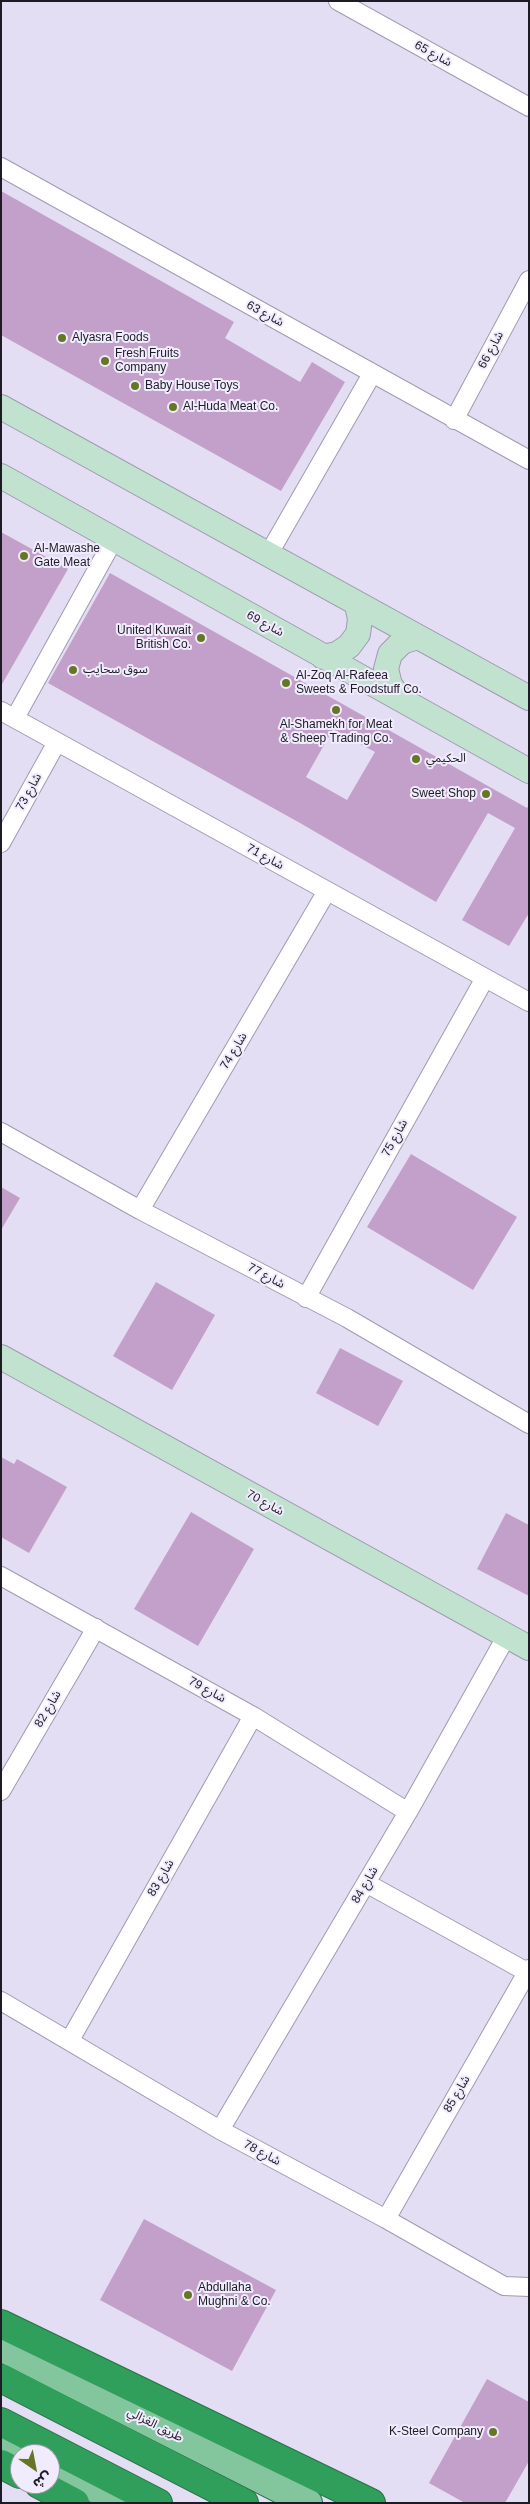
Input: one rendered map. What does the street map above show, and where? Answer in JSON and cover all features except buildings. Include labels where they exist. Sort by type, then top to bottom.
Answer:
[{"type":"highway","points":[[1,2324],[371,2503]]},
{"type":"highway","points":[[1,2378],[244,2503]]},
{"type":"highway","points":[[1,2422],[158,2503]]},
{"type":"highway","points":[[58,2494],[75,2503]]},
{"type":"main road","name":"طريق الغزالي","points":[[1,2347],[308,2503]]},
{"type":"main road","points":[[60,2470],[123,2503]]},
{"type":"street","name":"شارع 65","points":[[338,1],[529,106]]},
{"type":"street","name":"شارع 63","points":[[1,167],[529,460]]},
{"type":"street","name":"شارع 66","points":[[454,420],[529,280]]},
{"type":"street","points":[[268,556],[372,374]]},
{"type":"street","points":[[1,407],[268,556],[529,698]]},
{"type":"street","name":"شارع 69","points":[[1,476],[529,771]]},
{"type":"street","points":[[8,714],[114,539]]},
{"type":"street","points":[[323,657],[337,654],[350,646],[358,634],[360,619],[357,605]]},
{"type":"street","points":[[400,698],[390,685],[386,669],[390,654],[402,642],[417,637]]},
{"type":"street","name":"شارع 71","points":[[8,714],[529,1002]]},
{"type":"street","name":"شارع 73","points":[[1,843],[58,742]]},
{"type":"street","name":"شارع 74","points":[[140,1210],[327,891]]},
{"type":"street","name":"شارع 75","points":[[306,1298],[484,978]]},
{"type":"street","name":"شارع 77","points":[[1,1132],[140,1210],[347,1318],[529,1424]]},
{"type":"street","name":"شارع 70","points":[[1,1357],[529,1648]]},
{"type":"street","name":"شارع 79","points":[[1,1576],[253,1716],[408,1812]]},
{"type":"street","name":"شارع 82","points":[[1,1791],[96,1628]]},
{"type":"street","name":"شارع 84","points":[[220,2130],[408,1812],[506,1637]]},
{"type":"street","name":"شارع 83","points":[[70,2040],[253,1716]]},
{"type":"street","points":[[366,1883],[528,1971]]},
{"type":"street","name":"شارع 85","points":[[386,2219],[528,1971]]},
{"type":"street","name":"شارع 78","points":[[1,2001],[220,2130],[386,2219],[504,2286],[529,2287]]},
{"type":"place","name":"Alyasra Foods","points":[[62,338]]},
{"type":"place","name":"Fresh Fruits Company","points":[[105,361]]},
{"type":"place","name":"Baby House Toys","points":[[135,386]]},
{"type":"place","name":"Al-Huda Meat Co.","points":[[173,407]]},
{"type":"place","name":"Al-Mawashe Gate Meat","points":[[24,556]]},
{"type":"place","name":"United Kuwait British Co.","points":[[201,638]]},
{"type":"place","name":"سوق سحايب","points":[[73,670]]},
{"type":"place","name":"Al-Zoq Al-Rafeea Sweets & Foodstuff Co.","points":[[286,683]]},
{"type":"place","name":"Al-Shamekh for Meat & Sheep Trading Co.","points":[[336,710]]},
{"type":"place","name":"الحكيمي","points":[[416,759]]},
{"type":"place","name":"Sweet Shop","points":[[486,794]]},
{"type":"place","name":"Abdullaha Mughni & Co.","points":[[188,2295]]},
{"type":"place","name":"K-Steel Company","points":[[493,2432]]}]
